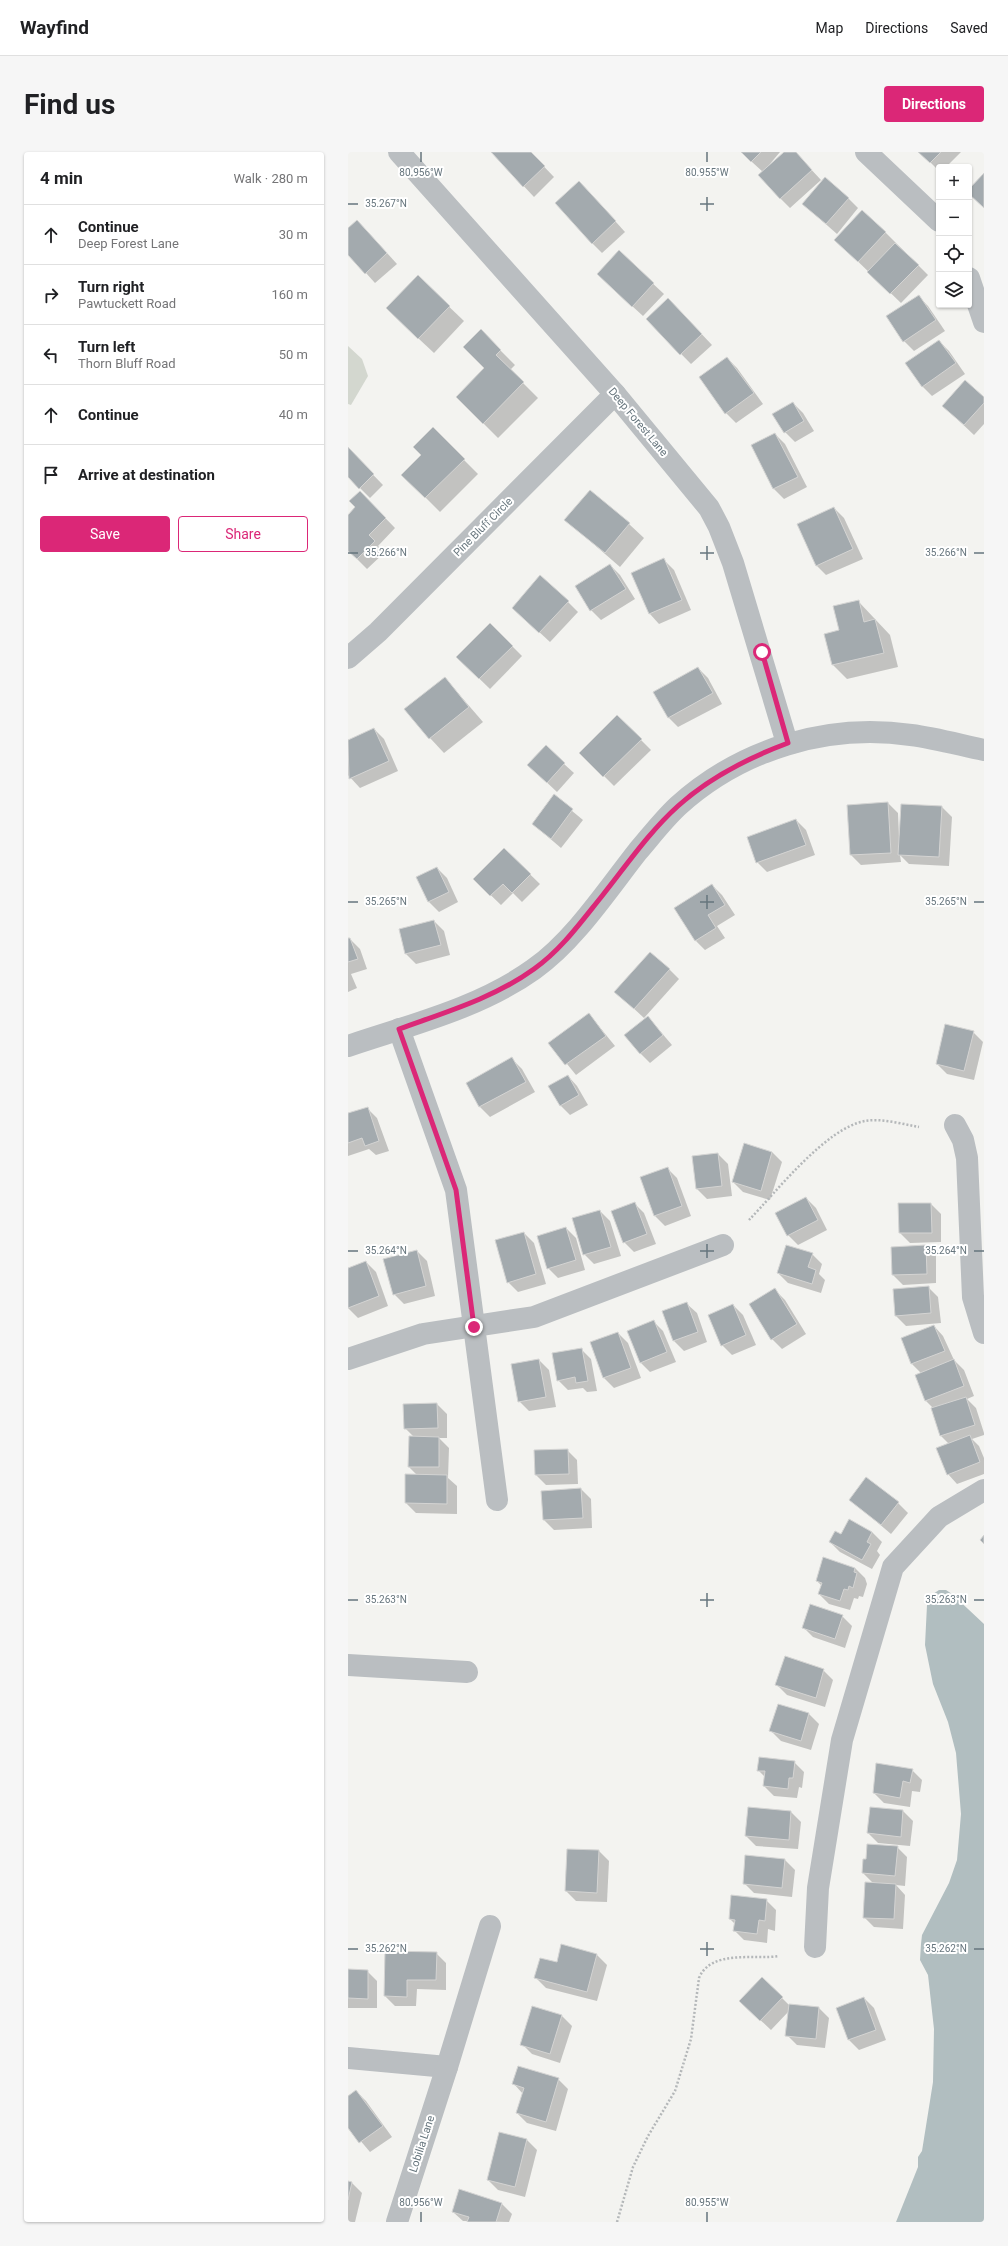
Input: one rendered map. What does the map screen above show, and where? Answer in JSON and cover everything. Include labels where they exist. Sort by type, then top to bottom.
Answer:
[{"type":"street","name":"Deep Forest Lane","points":[[399,152],[615,394],[696,491],[719,527],[733,563],[762,652],[788,743]]},
{"type":"street","points":[[866,152],[936,218]]},
{"type":"street","points":[[972,287],[984,322]]},
{"type":"street","name":"Pine Bluff Circle","points":[[348,658],[383,627],[615,394]]},
{"type":"street","points":[[348,1046],[464,1006],[501,989],[535,969],[564,943],[654,831],[678,806],[727,771],[767,751],[788,743],[808,738],[840,733],[875,732],[911,735],[984,750]]},
{"type":"street","points":[[399,1029],[456,1190],[497,1500]]},
{"type":"street","points":[[955,1125],[963,1140],[967,1158],[973,1297],[984,1333]]},
{"type":"street","points":[[348,1359],[423,1334],[534,1317],[723,1246]]},
{"type":"street","points":[[815,1947],[818,1888],[842,1740],[893,1567],[939,1517],[984,1490]]},
{"type":"street","points":[[348,1665],[467,1672]]},
{"type":"street","name":"Lobilia Lane","points":[[397,2222],[448,2067],[490,1926]]},
{"type":"street","points":[[348,2058],[448,2067]]},
{"type":"path","points":[[749,1220],[828,1139],[852,1125],[865,1120],[880,1120],[919,1127]]},
{"type":"path","points":[[617,2222],[633,2167],[648,2136],[675,2091],[691,2039],[699,1978],[702,1971],[713,1963],[731,1958],[780,1956]]},
{"type":"shaded area","points":[[348,346],[362,359],[368,376],[351,405],[348,404]]},
{"type":"shaded area","points":[[939,1590],[946,1590],[952,1594],[984,1624],[984,2222],[896,2222],[918,2167],[918,2157],[922,2151],[933,2082],[934,2029],[928,1975],[920,1960],[922,1935],[949,1883],[957,1860],[961,1814],[956,1753],[948,1722],[933,1684],[925,1645],[927,1605],[933,1594]]},
{"type":"building","points":[[491,152],[531,152],[545,166],[523,187]]},
{"type":"building","points":[[741,152],[761,152],[751,162]]},
{"type":"building","points":[[784,152],[796,152],[812,170],[780,199],[758,175]]},
{"type":"building","points":[[918,152],[941,152],[930,163]]},
{"type":"building","points":[[984,173],[984,208],[972,197],[972,186]]},
{"type":"building","points":[[825,177],[849,198],[826,224],[802,204]]},
{"type":"building","points":[[579,181],[616,221],[592,244],[555,203]]},
{"type":"building","points":[[862,210],[886,232],[858,262],[834,240]]},
{"type":"building","points":[[357,220],[387,253],[365,274],[348,255],[348,228]]},
{"type":"building","points":[[895,243],[919,265],[890,294],[867,272]]},
{"type":"building","points":[[619,250],[654,283],[632,307],[597,274]]},
{"type":"building","points":[[418,275],[450,306],[418,339],[386,308]]},
{"type":"building","points":[[919,295],[936,320],[903,342],[886,316]]},
{"type":"building","points":[[668,298],[702,334],[680,355],[646,319]]},
{"type":"building","points":[[481,329],[501,350],[496,355],[524,382],[483,424],[456,397],[484,368],[463,347]]},
{"type":"building","points":[[939,340],[956,363],[922,387],[905,363]]},
{"type":"building","points":[[727,357],[754,393],[725,414],[699,377]]},
{"type":"building","points":[[965,380],[984,397],[984,403],[964,425],[942,406]]},
{"type":"building","points":[[793,402],[804,421],[784,433],[772,414]]},
{"type":"building","points":[[433,427],[465,459],[425,498],[401,475],[421,455],[413,447]]},
{"type":"building","points":[[775,433],[798,477],[773,489],[751,445]]},
{"type":"building","points":[[348,447],[374,474],[359,489],[348,477]]},
{"type":"building","points":[[590,490],[630,523],[605,553],[564,520]]},
{"type":"building","points":[[360,491],[386,518],[369,535],[375,541],[357,559],[348,551],[348,515],[355,507],[349,501]]},
{"type":"building","points":[[834,507],[853,549],[816,566],[797,524]]},
{"type":"building","points":[[664,558],[682,600],[649,614],[631,573]]},
{"type":"building","points":[[610,564],[626,589],[590,611],[575,586]]},
{"type":"building","points":[[540,575],[569,601],[539,633],[512,608]]},
{"type":"building","points":[[859,600],[864,622],[875,619],[884,653],[832,665],[824,634],[839,630],[833,606]]},
{"type":"building","points":[[490,623],[513,646],[479,679],[456,657]]},
{"type":"building","points":[[698,667],[713,693],[668,718],[653,692]]},
{"type":"building","points":[[445,677],[469,707],[429,739],[404,709]]},
{"type":"building","points":[[617,715],[642,739],[603,777],[579,753]]},
{"type":"building","points":[[374,728],[389,761],[349,779],[348,740]]},
{"type":"building","points":[[546,745],[565,763],[547,783],[527,765]]},
{"type":"building","points":[[554,794],[573,809],[551,839],[532,824]]},
{"type":"building","points":[[888,802],[891,853],[850,855],[847,805]]},
{"type":"building","points":[[901,804],[942,806],[939,857],[898,855]]},
{"type":"building","points":[[796,819],[806,845],[756,863],[747,837]]},
{"type":"building","points":[[504,848],[531,874],[512,893],[503,884],[490,896],[473,879]]},
{"type":"building","points":[[437,867],[449,892],[428,902],[416,877]]},
{"type":"building","points":[[712,884],[725,905],[708,915],[716,928],[695,941],[674,908]]},
{"type":"building","points":[[434,920],[441,945],[405,954],[399,929]]},
{"type":"building","points":[[348,938],[350,938],[358,959],[348,962]]},
{"type":"building","points":[[650,952],[670,969],[634,1009],[614,992]]},
{"type":"building","points":[[589,1013],[606,1036],[565,1065],[548,1043]]},
{"type":"building","points":[[648,1016],[663,1035],[640,1054],[624,1035]]},
{"type":"building","points":[[945,1024],[974,1031],[964,1071],[936,1064]]},
{"type":"building","points":[[512,1057],[526,1082],[479,1107],[466,1083]]},
{"type":"building","points":[[568,1075],[579,1095],[560,1106],[548,1086]]},
{"type":"building","points":[[368,1107],[379,1141],[365,1146],[362,1138],[348,1143],[348,1113]]},
{"type":"building","points":[[744,1143],[772,1152],[761,1191],[732,1182]]},
{"type":"building","points":[[718,1153],[722,1186],[696,1189],[692,1156]]},
{"type":"building","points":[[668,1167],[682,1206],[654,1216],[640,1177]]},
{"type":"building","points":[[806,1197],[818,1220],[787,1236],[775,1213]]},
{"type":"building","points":[[635,1202],[647,1234],[623,1243],[611,1211]]},
{"type":"building","points":[[898,1203],[931,1203],[932,1233],[899,1233]]},
{"type":"building","points":[[600,1210],[611,1247],[583,1255],[572,1218]]},
{"type":"building","points":[[566,1227],[576,1260],[547,1269],[537,1236]]},
{"type":"building","points":[[524,1232],[536,1274],[507,1283],[495,1240]]},
{"type":"building","points":[[786,1245],[813,1253],[808,1267],[816,1270],[812,1284],[777,1273]]},
{"type":"building","points":[[926,1245],[927,1274],[892,1275],[891,1247]]},
{"type":"building","points":[[417,1250],[426,1286],[393,1295],[383,1259]]},
{"type":"building","points":[[366,1261],[379,1296],[348,1308],[348,1268]]},
{"type":"building","points":[[929,1286],[931,1313],[895,1316],[893,1289]]},
{"type":"building","points":[[775,1288],[797,1324],[771,1340],[749,1304]]},
{"type":"building","points":[[687,1302],[698,1332],[673,1341],[662,1311]]},
{"type":"building","points":[[733,1304],[746,1335],[721,1346],[708,1315]]},
{"type":"building","points":[[654,1320],[667,1352],[640,1363],[627,1331]]},
{"type":"building","points":[[934,1325],[945,1351],[911,1364],[901,1338]]},
{"type":"building","points":[[618,1332],[631,1368],[603,1378],[590,1342]]},
{"type":"building","points":[[582,1348],[588,1381],[576,1383],[575,1377],[557,1381],[552,1353]]},
{"type":"building","points":[[539,1359],[546,1397],[518,1402],[511,1364]]},
{"type":"building","points":[[954,1359],[964,1386],[925,1401],[915,1375]]},
{"type":"building","points":[[966,1397],[975,1425],[940,1436],[931,1408]]},
{"type":"building","points":[[437,1403],[438,1428],[404,1429],[403,1404]]},
{"type":"building","points":[[970,1435],[980,1462],[947,1475],[936,1448]]},
{"type":"building","points":[[409,1436],[439,1437],[439,1467],[408,1467]]},
{"type":"building","points":[[568,1449],[569,1474],[535,1475],[534,1450]]},
{"type":"building","points":[[405,1474],[447,1475],[447,1504],[405,1503]]},
{"type":"building","points":[[866,1477],[899,1502],[881,1525],[849,1500]]},
{"type":"building","points":[[581,1488],[583,1518],[543,1520],[541,1491]]},
{"type":"building","points":[[849,1519],[872,1532],[867,1542],[871,1544],[862,1560],[829,1542],[835,1531],[841,1534]]},
{"type":"building","points":[[984,1535],[984,1544],[980,1540]]},
{"type":"building","points":[[823,1557],[855,1568],[854,1572],[857,1573],[853,1588],[849,1586],[848,1590],[844,1589],[840,1601],[818,1594],[822,1583],[816,1581]]},
{"type":"building","points":[[810,1604],[843,1615],[835,1639],[802,1628]]},
{"type":"building","points":[[785,1656],[824,1669],[816,1698],[775,1685]]},
{"type":"building","points":[[778,1704],[809,1713],[801,1741],[769,1731]]},
{"type":"building","points":[[759,1757],[795,1761],[793,1778],[789,1778],[788,1789],[763,1786],[765,1771],[757,1771]]},
{"type":"building","points":[[876,1763],[913,1769],[910,1783],[903,1781],[900,1798],[873,1793]]},
{"type":"building","points":[[748,1807],[791,1811],[789,1840],[745,1836]]},
{"type":"building","points":[[870,1807],[903,1810],[901,1837],[867,1833]]},
{"type":"building","points":[[867,1844],[898,1846],[895,1876],[862,1873],[863,1859],[866,1859]]},
{"type":"building","points":[[567,1849],[599,1850],[597,1893],[565,1891]]},
{"type":"building","points":[[745,1855],[785,1859],[782,1888],[743,1884]]},
{"type":"building","points":[[865,1882],[896,1884],[894,1919],[863,1918]]},
{"type":"building","points":[[731,1895],[767,1899],[765,1921],[759,1920],[757,1934],[733,1931],[735,1920],[729,1919]]},
{"type":"building","points":[[561,1944],[597,1954],[587,1992],[534,1978],[540,1958],[557,1962]]},
{"type":"building","points":[[385,1951],[437,1952],[436,1980],[407,1980],[407,1997],[384,1996]]},
{"type":"building","points":[[348,1969],[368,1970],[368,1999],[348,1998]]},
{"type":"building","points":[[762,1977],[783,1997],[760,2021],[739,2001]]},
{"type":"building","points":[[864,1997],[876,2030],[848,2040],[836,2008]]},
{"type":"building","points":[[789,2004],[819,2007],[816,2039],[785,2036]]},
{"type":"building","points":[[532,2006],[562,2015],[550,2054],[520,2045]]},
{"type":"building","points":[[518,2066],[559,2078],[546,2122],[516,2113],[524,2088],[512,2084]]},
{"type":"building","points":[[356,2090],[383,2126],[359,2143],[348,2128],[348,2096]]},
{"type":"building","points":[[499,2132],[527,2139],[515,2187],[487,2180]]},
{"type":"building","points":[[348,2181],[352,2182],[348,2200]]},
{"type":"building","points":[[459,2189],[502,2203],[496,2222],[467,2222],[469,2217],[452,2212]]},
{"type":"route","points":[[474,1327],[456,1190],[399,1029],[464,1006],[501,989],[535,969],[564,943],[654,831],[678,806],[711,780],[767,751],[788,743],[762,652]]}]
